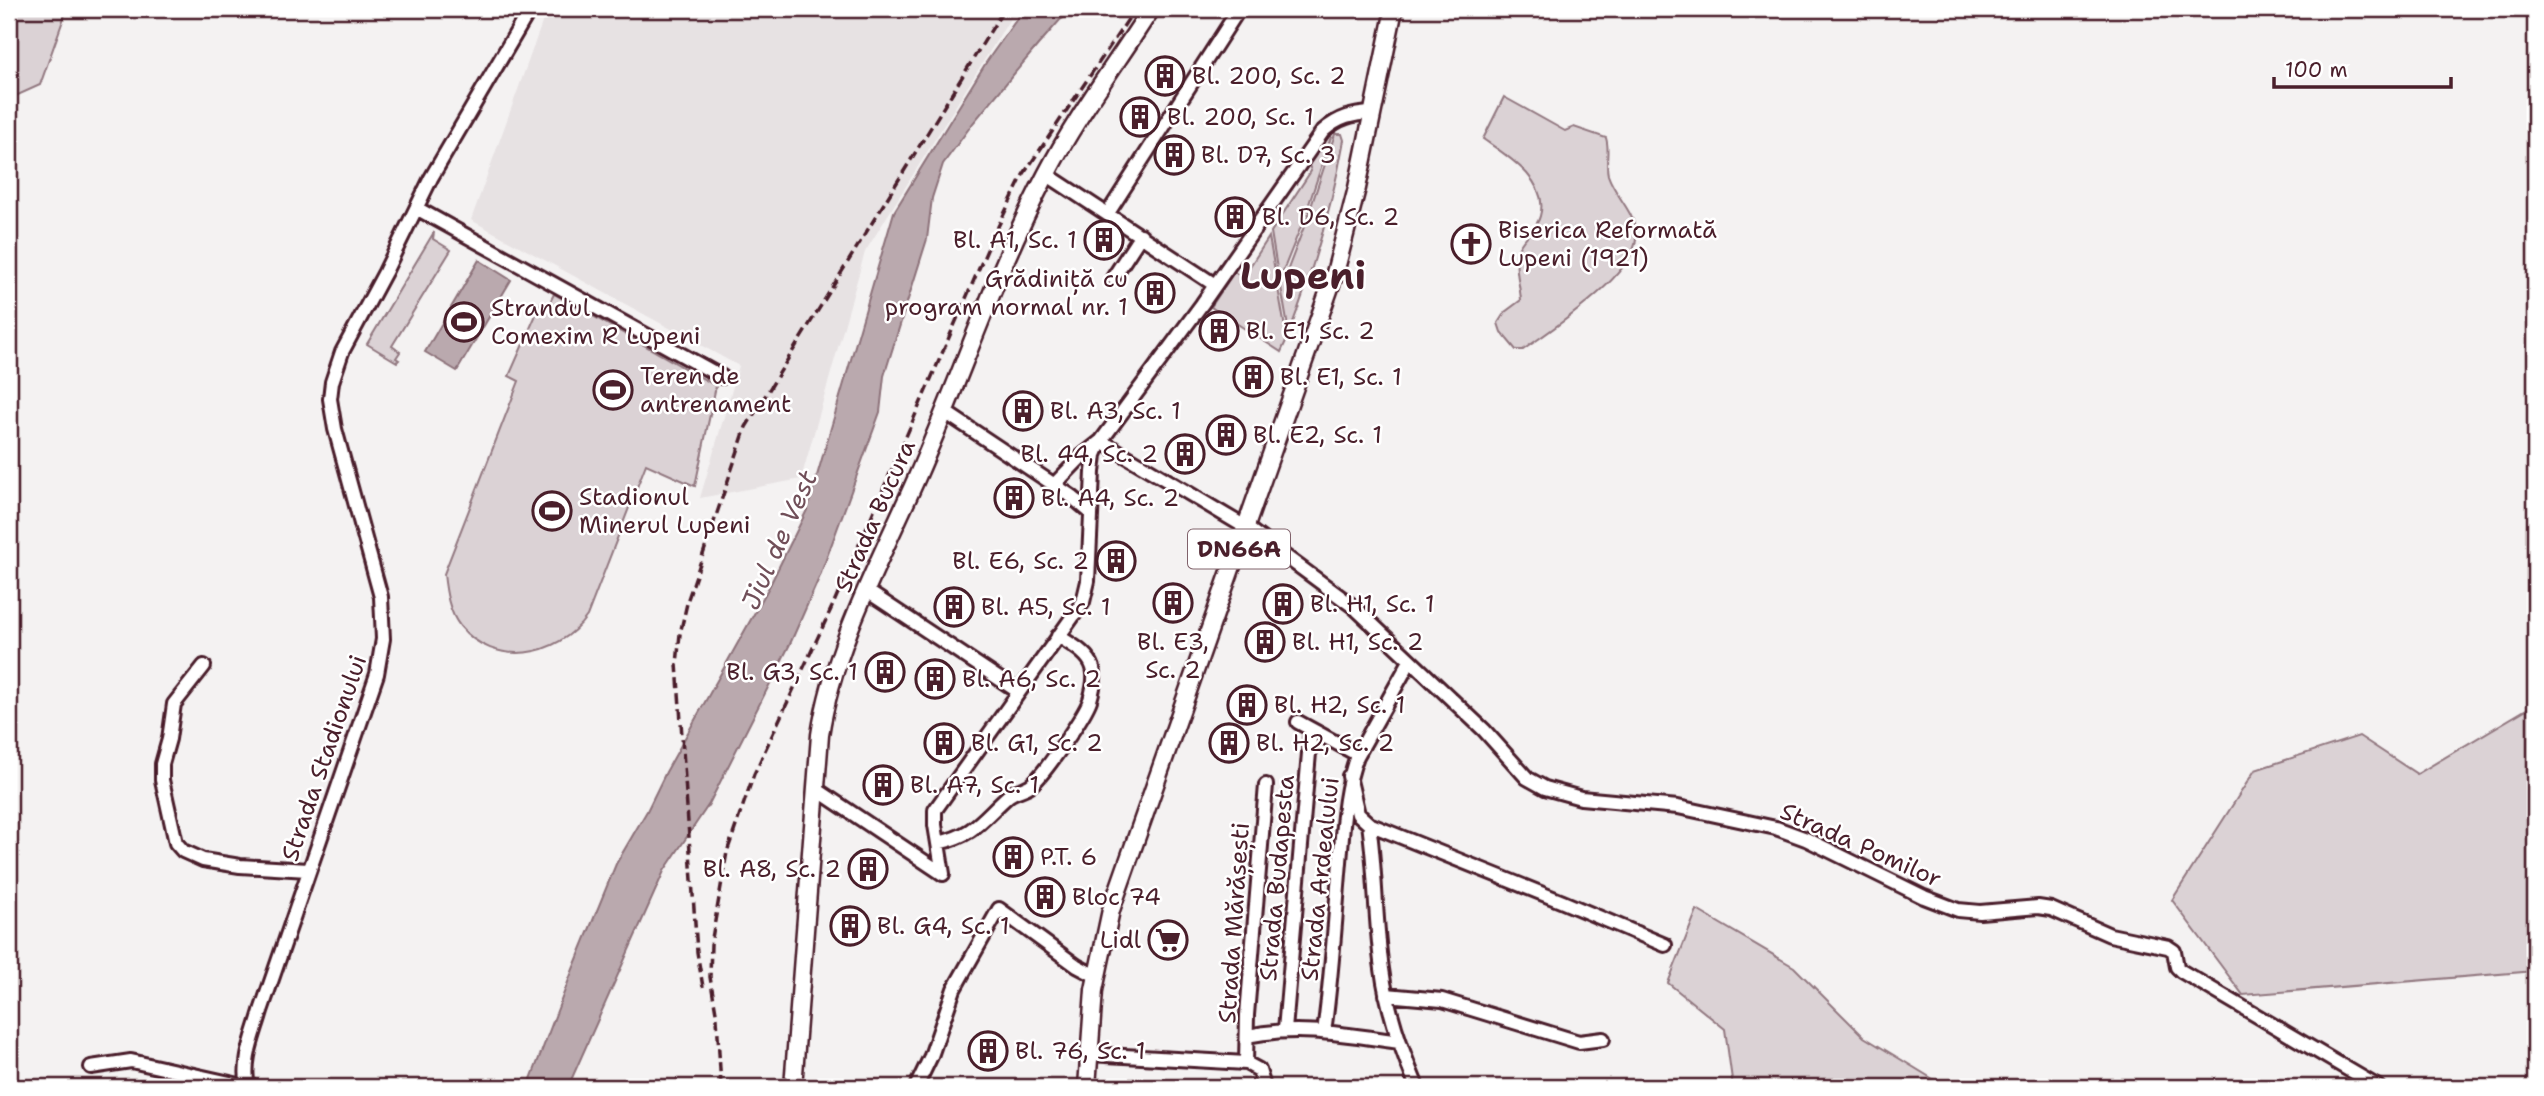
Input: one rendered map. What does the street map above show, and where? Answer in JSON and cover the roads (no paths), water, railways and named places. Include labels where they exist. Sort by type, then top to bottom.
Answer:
[{"type":"main road","name":"Strada Bucura","points":[[793,1087],[820,735],[829,689],[846,639],[1046,174],[1151,9]]},
{"type":"main road","name":"DN66A","points":[[1087,1087],[1096,976],[1104,933],[1335,273],[1355,200],[1394,9]]},
{"type":"street","name":"Strada Stadionului","points":[[248,1087],[246,1062],[308,870],[377,674],[383,639],[382,597],[335,429],[330,399],[332,382],[350,335],[418,209],[430,178],[530,9]]},
{"type":"street","points":[[1108,213],[1239,9]]},
{"type":"street","points":[[816,789],[943,874],[935,810],[1083,602],[1087,592],[1095,456],[1101,441],[1323,131],[1336,119],[1351,114],[1373,113]]},
{"type":"street","points":[[1046,174],[1215,285]]},
{"type":"street","points":[[418,209],[722,377]]},
{"type":"street","points":[[1113,278],[1141,236]]},
{"type":"street","points":[[945,412],[1071,496],[1090,512]]},
{"type":"street","points":[[1054,485],[1101,441]]},
{"type":"street","name":"Strada Pomilor","points":[[1101,441],[1247,528],[1354,607],[1484,730],[1527,778],[1545,788],[1581,798],[1678,807],[1776,828],[1948,906],[1980,912],[2038,907],[2051,909],[2110,935],[2168,947],[2174,951],[2176,967],[2181,971],[2378,1087]]},
{"type":"street","points":[[867,591],[1019,692]]},
{"type":"street","points":[[938,843],[966,834],[985,821],[1010,794],[1031,785],[1089,702],[1095,676],[1089,658],[1058,636]]},
{"type":"street","points":[[1357,756],[1410,661]]},
{"type":"street","points":[[204,666],[174,705],[162,764],[162,780],[176,843],[183,851],[203,860],[240,866],[308,870]]},
{"type":"street","name":"Strada Ardealului","points":[[1298,722],[1357,756],[1349,776],[1342,826],[1324,1032]]},
{"type":"street","name":"Strada Budapesta","points":[[1285,1030],[1311,730]]},
{"type":"street","points":[[1349,776],[1358,814],[1369,824],[1665,945]]},
{"type":"street","name":"Strada Mărășești","points":[[1250,1065],[1247,1036],[1248,987],[1265,785]]},
{"type":"street","points":[[1369,824],[1377,930],[1386,995],[1417,1087]]},
{"type":"street","points":[[916,1087],[928,1063],[954,989],[999,909],[1077,966],[1096,976]]},
{"type":"street","points":[[1386,995],[1441,1000],[1579,1042],[1603,1039]]},
{"type":"street","points":[[1247,1036],[1285,1030],[1400,1042]]},
{"type":"street","points":[[1088,1054],[1250,1065],[1261,1073],[1264,1087]]},
{"type":"street","points":[[91,1067],[131,1061],[248,1087]]},
{"type":"railway","points":[[703,987],[697,952],[677,664],[688,599],[746,427],[1004,9]]},
{"type":"railway","points":[[721,1087],[717,1018],[710,977],[711,944],[727,852],[754,774],[832,607],[990,243],[1023,175],[1135,9]]},
{"type":"place","name":"Bl. 200, Sc. 2","points":[[1165,76]]},
{"type":"place","name":"Bl. 200, Sc. 1","points":[[1140,117]]},
{"type":"place","name":"Bl. D7, Sc. 3","points":[[1174,155]]},
{"type":"place","name":"Bl. D6, Sc. 2","points":[[1235,217]]},
{"type":"place","name":"Bl. A1, Sc. 1","points":[[1104,240]]},
{"type":"place","name":"Biserica Reformată Lupeni (1921)","points":[[1471,244]]},
{"type":"place","name":"Grădiniță cu program normal nr. 1","points":[[1155,293]]},
{"type":"place","name":"Strandul Comexim R Lupeni","points":[[464,322]]},
{"type":"place","name":"Bl. E1, Sc. 2","points":[[1219,331]]},
{"type":"place","name":"Bl. E1, Sc. 1","points":[[1253,377]]},
{"type":"place","name":"Teren de antrenament","points":[[613,390]]},
{"type":"place","name":"Bl. A3, Sc. 1","points":[[1023,411]]},
{"type":"place","name":"Bl. E2, Sc. 1","points":[[1226,435]]},
{"type":"place","name":"Bl. 44, Sc. 2","points":[[1185,454]]},
{"type":"place","name":"Bl. A4, Sc. 2","points":[[1014,498]]},
{"type":"place","name":"Stadionul Minerul Lupeni","points":[[552,511]]},
{"type":"place","name":"Bl. E6, Sc. 2","points":[[1116,561]]},
{"type":"place","name":"Bl. E3, Sc. 2","points":[[1173,603]]},
{"type":"place","name":"Bl. H1, Sc. 1","points":[[1283,604]]},
{"type":"place","name":"Bl. A5, Sc. 1","points":[[954,607]]},
{"type":"place","name":"Bl. H1, Sc. 2","points":[[1265,642]]},
{"type":"place","name":"Bl. G3, Sc. 1","points":[[885,672]]},
{"type":"place","name":"Bl. A6, Sc. 2","points":[[935,679]]},
{"type":"place","name":"Bl. H2, Sc. 1","points":[[1247,705]]},
{"type":"place","name":"Bl. G1, Sc. 2","points":[[944,743]]},
{"type":"place","name":"Bl. H2, Sc. 2","points":[[1229,743]]},
{"type":"place","name":"Bl. A7, Sc. 1","points":[[883,785]]},
{"type":"place","name":"P.T. 6","points":[[1013,857]]},
{"type":"place","name":"Bl. A8, Sc. 2","points":[[868,869]]},
{"type":"place","name":"Bloc 74","points":[[1045,897]]},
{"type":"place","name":"Bl. G4, Sc. 1","points":[[850,926]]},
{"type":"place","name":"Lidl","points":[[1168,940]]},
{"type":"place","name":"Bl. 76, Sc. 1","points":[[988,1051]]},
{"type":"district","name":"Lupeni","points":[[1303,276]]},
{"type":"water label","name":"Jiul de Vest","points":[[779,540]]}]
